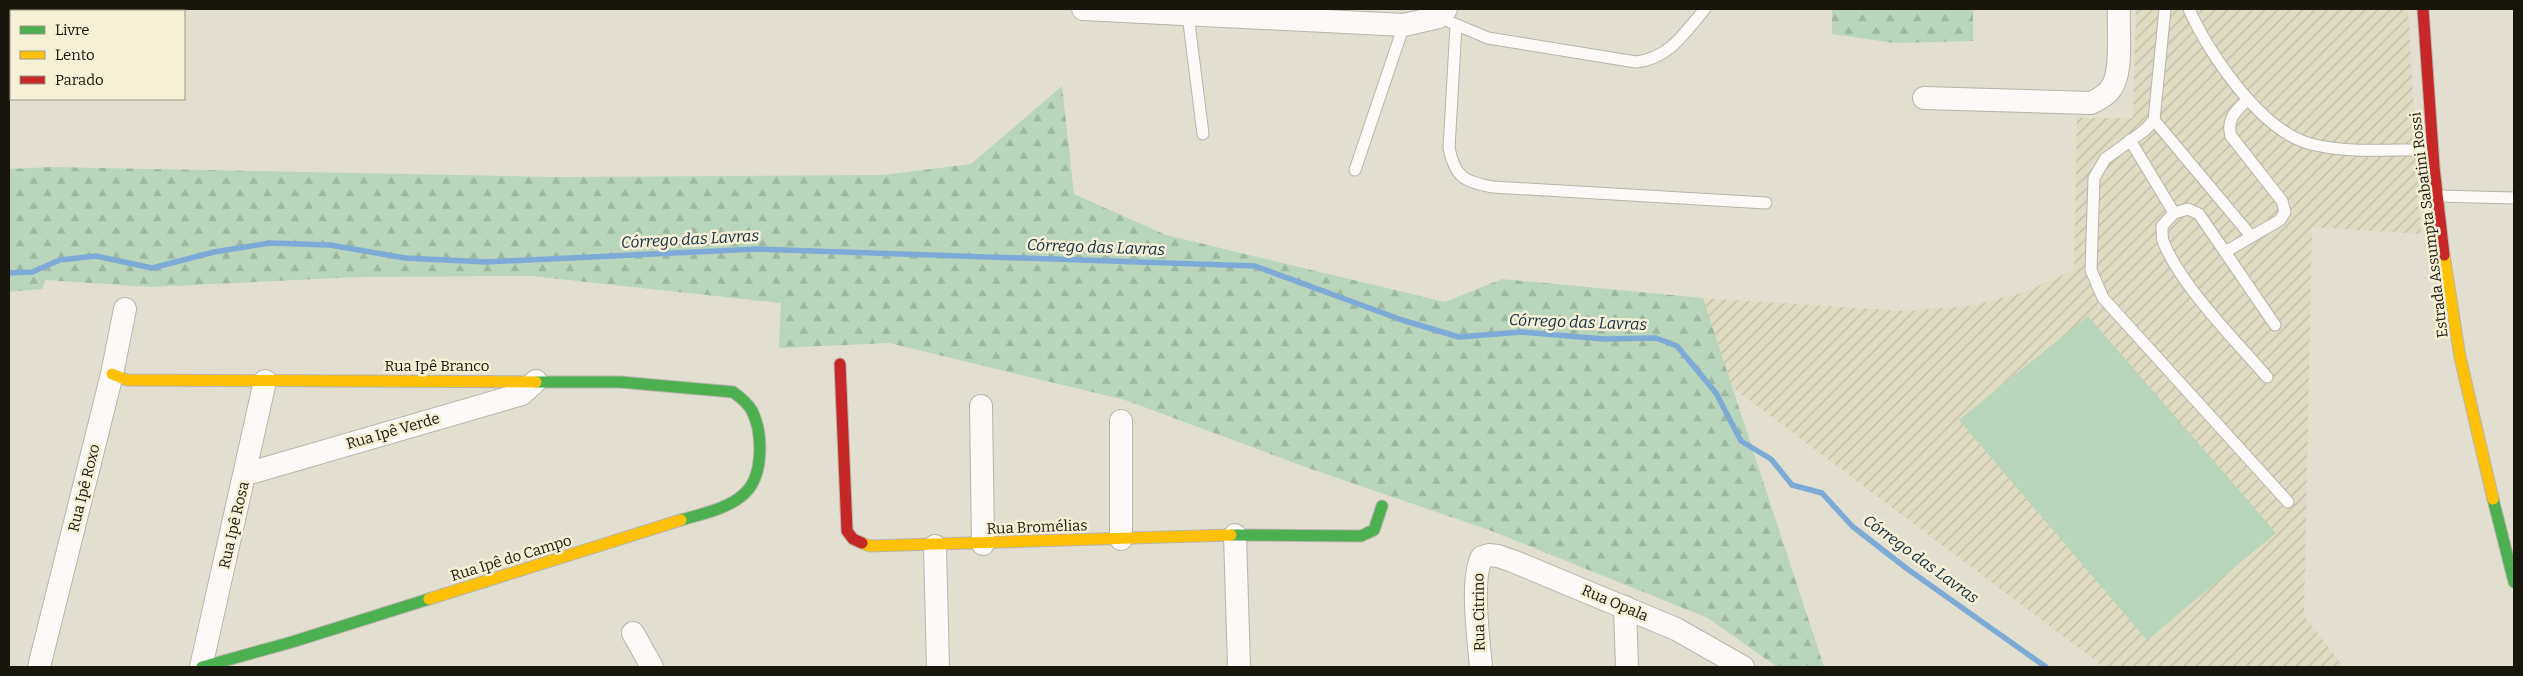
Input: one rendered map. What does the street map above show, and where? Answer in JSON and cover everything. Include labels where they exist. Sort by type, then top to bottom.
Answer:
[{"type":"street","points":[[1083,9],[1404,25],[1447,17]]},
{"type":"street","points":[[1924,98],[2091,103],[2102,98],[2115,82],[2117,72],[2119,9]]},
{"type":"street","name":"Estrada Assumpta Sabatini Rossi","points":[[2423,9],[2433,150],[2454,325],[2475,423],[2514,582]]},
{"type":"street","name":"Rua Ipê Roxo","points":[[39,667],[112,374],[125,309]]},
{"type":"street","name":"Rua Bromélias","points":[[840,364],[847,531],[853,539],[870,546],[935,546],[1235,535],[1361,536],[1374,530],[1382,506]]},
{"type":"street","name":"Rua Ipê Branco","points":[[112,374],[126,380],[620,382],[717,389],[733,392],[743,399],[753,412]]},
{"type":"street","name":"Rua Ipê Verde","points":[[246,474],[522,394],[536,381]]},
{"type":"street","name":"Rua Ipê Rosa","points":[[201,667],[266,382]]},
{"type":"street","points":[[981,406],[983,544]]},
{"type":"street","name":"Rua Ipê do Campo","points":[[201,667],[311,636],[704,513],[733,500],[745,493],[753,483],[759,464],[760,450],[753,412]]},
{"type":"street","points":[[1121,421],[1121,539]]},
{"type":"street","points":[[1235,535],[1240,667]]},
{"type":"street","points":[[935,546],[938,667]]},
{"type":"street","name":"Rua Opala","points":[[1482,557],[1489,554],[1498,556],[1676,628],[1743,667]]},
{"type":"street","name":"Rua Citrino","points":[[1481,667],[1477,581],[1478,563],[1482,557]]},
{"type":"street","points":[[1625,607],[1627,667]]},
{"type":"street","points":[[633,633],[652,667]]},
{"type":"lane","points":[[1706,9],[1664,54],[1651,60],[1636,62],[1488,38],[1447,17],[1449,148],[1452,164],[1460,176],[1472,183],[1492,187],[1766,203]]},
{"type":"lane","points":[[2165,9],[2154,120],[2105,160],[2094,178],[2091,270],[2095,284],[2103,298],[2288,502]]},
{"type":"lane","points":[[2189,9],[2207,43],[2247,100],[2268,119],[2296,139],[2336,149],[2433,150]]},
{"type":"lane","points":[[1188,15],[1203,134]]},
{"type":"lane","points":[[1355,170],[1404,25]]},
{"type":"lane","points":[[2225,252],[2280,220],[2284,212],[2282,201],[2231,136],[2228,126],[2233,114],[2247,100]]},
{"type":"lane","points":[[2154,120],[2251,236]]},
{"type":"lane","points":[[2130,140],[2174,213]]},
{"type":"lane","points":[[2438,196],[2514,198]]},
{"type":"lane","points":[[2267,377],[2176,266],[2162,239],[2162,226],[2174,213],[2188,209],[2199,214],[2275,325]]},
{"type":"shaded area","points":[[2136,9],[2408,9],[2421,234],[2312,227],[2304,616],[2344,667],[2104,667],[1732,387],[1703,298],[1905,311],[1969,306],[2022,293],[2074,270],[2077,118],[2133,118]]},
{"type":"green space","points":[[1832,9],[1973,9],[1973,41],[1894,43],[1832,34]]},
{"type":"green space","points":[[1062,86],[1074,194],[1166,235],[1445,302],[1502,279],[1703,298],[1824,667],[1777,667],[1708,618],[1489,530],[1308,468],[1125,400],[889,343],[779,348],[781,303],[531,276],[360,277],[151,287],[46,280],[42,289],[9,292],[9,169],[51,167],[556,177],[883,175],[971,164]]},
{"type":"green space","points":[[2088,316],[2276,533],[2147,640],[1959,420]]},
{"type":"waterway","name":"Córrego das Lavras","points":[[9,273],[32,272],[60,260],[96,256],[152,268],[214,252],[270,243],[330,245],[405,258],[486,262],[757,249],[1255,266],[1402,320],[1459,337],[1522,332],[1604,339],[1656,338],[1677,346],[1716,393],[1741,441],[1771,459],[1792,485],[1822,493],[1852,526],[1906,568],[2046,667]]},
{"type":"traffic: fast","points":[[536,382],[620,382],[733,392],[744,400],[756,420],[760,442],[758,466],[751,486],[744,494],[730,504],[681,520]]},
{"type":"traffic: fast","points":[[2493,499],[2514,582]]},
{"type":"traffic: fast","points":[[1231,535],[1361,536],[1374,530],[1382,506]]},
{"type":"traffic: fast","points":[[202,667],[292,642],[429,599]]},
{"type":"traffic: slow","points":[[2444,255],[2460,357],[2493,499]]},
{"type":"traffic: slow","points":[[112,374],[127,380],[536,382]]},
{"type":"traffic: slow","points":[[429,599],[681,520]]},
{"type":"traffic: slow","points":[[862,543],[870,546],[1231,535]]},
{"type":"traffic: jam","points":[[2423,9],[2434,167],[2444,255]]},
{"type":"traffic: jam","points":[[840,364],[847,531],[853,539],[862,543]]}]
